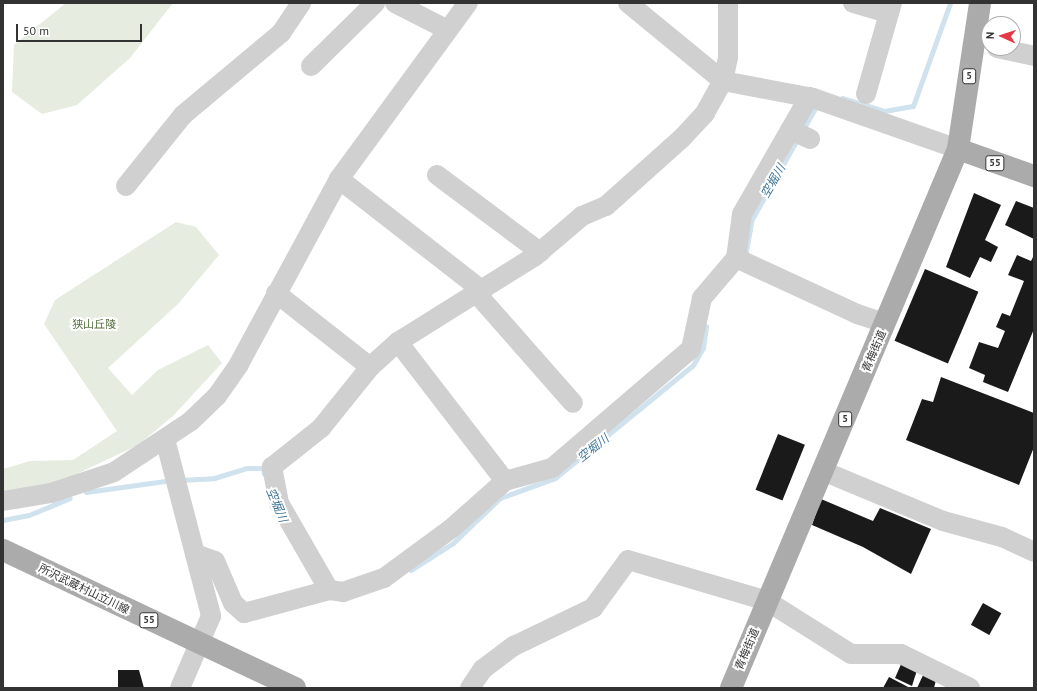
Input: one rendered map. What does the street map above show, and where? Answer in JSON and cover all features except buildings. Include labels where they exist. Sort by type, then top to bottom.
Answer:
[{"type":"main road","name":"青梅街道","points":[[980,3],[981,24]]},
{"type":"main road","name":"青梅街道","points":[[731,688],[958,149],[981,48]]},
{"type":"main road","name":"55","points":[[958,149],[1034,176]]},
{"type":"main road","name":"所沢武蔵村山立川線","points":[[3,550],[202,642],[295,688]]},
{"type":"street","points":[[126,186],[183,115],[281,34],[301,3]]},
{"type":"street","points":[[311,66],[375,3]]},
{"type":"street","points":[[395,3],[448,30]]},
{"type":"street","points":[[3,501],[51,493],[114,472],[165,439],[217,396],[239,364],[276,293],[339,179],[468,3]]},
{"type":"street","points":[[628,3],[723,81],[815,99],[958,149]]},
{"type":"street","points":[[322,593],[279,503],[272,467],[321,428],[370,367],[398,342],[480,292],[540,252],[582,216],[606,206],[682,138],[705,113],[723,81],[728,57],[728,3]]},
{"type":"street","points":[[853,3],[890,8],[866,94]]},
{"type":"street","points":[[1021,53],[1034,56]]},
{"type":"street","points":[[196,554],[215,561],[233,603],[244,613],[322,593],[344,592],[384,578],[452,528],[505,481],[552,468],[691,349],[702,298],[740,260],[742,214],[791,131],[815,99]]},
{"type":"street","points":[[791,131],[810,140]]},
{"type":"street","points":[[436,175],[540,252]]},
{"type":"street","points":[[339,179],[480,292],[573,403]]},
{"type":"street","points":[[740,260],[857,314],[885,323]]},
{"type":"street","points":[[276,293],[370,367]]},
{"type":"street","points":[[398,342],[505,481]]},
{"type":"street","points":[[165,439],[177,480],[211,616],[202,642],[180,688]]},
{"type":"street","points":[[823,471],[947,522],[1002,538],[1034,552]]},
{"type":"street","points":[[470,688],[483,669],[514,646],[593,608],[628,560],[767,601],[851,654],[901,654],[970,688]]},
{"type":"green space","points":[[66,3],[173,3],[130,58],[77,105],[42,114],[12,92],[14,45]]},
{"type":"green space","name":"狭山丘陵","points":[[176,222],[196,227],[219,255],[178,304],[108,368],[132,395],[158,370],[208,345],[222,363],[173,416],[138,445],[68,478],[29,490],[3,492],[3,469],[30,461],[73,460],[117,431],[44,324],[55,300]]},
{"type":"waterway","name":"空堀川","points":[[842,98],[884,111],[913,106],[950,3]]},
{"type":"waterway","name":"空堀川","points":[[802,131],[818,103]]},
{"type":"waterway","name":"空堀川","points":[[745,257],[752,219],[798,138]]},
{"type":"waterway","name":"空堀川","points":[[411,570],[453,543],[500,498],[555,478],[693,365],[703,348],[706,326]]},
{"type":"waterway","name":"空堀川","points":[[180,480],[214,478],[247,468],[263,468],[264,474]]},
{"type":"waterway","name":"空堀川","points":[[86,492],[172,480]]},
{"type":"waterway","name":"空堀川","points":[[3,520],[29,515],[70,498]]}]
